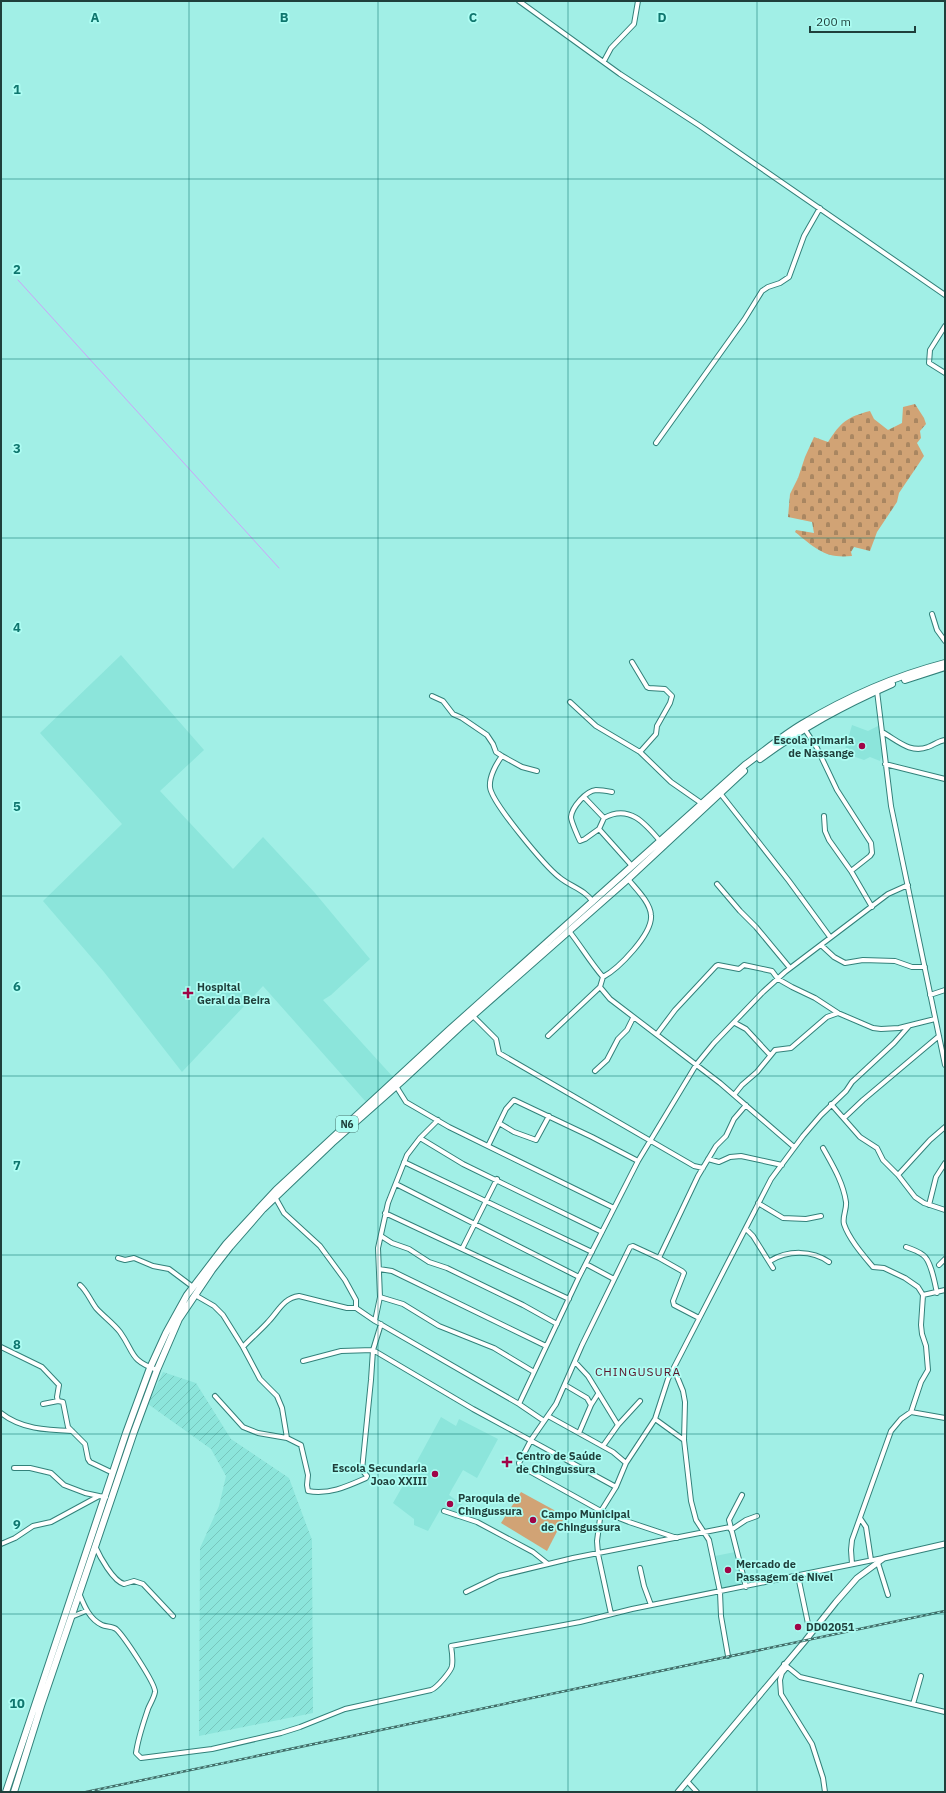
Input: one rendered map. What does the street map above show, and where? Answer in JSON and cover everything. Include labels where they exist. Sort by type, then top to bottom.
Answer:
[{"type":"highway","name":"N6","points":[[15,1790],[41,1706],[95,1546],[106,1496],[176,1325],[195,1295],[230,1247],[275,1197],[332,1143],[628,879],[745,765],[806,722],[869,688],[945,663]]},
{"type":"highway","name":"N6","points":[[6,1791],[150,1368],[166,1333],[193,1287],[226,1244],[276,1190],[449,1030],[660,841],[746,770],[804,728],[840,708],[894,683],[945,667]]},
{"type":"main road","points":[[678,1792],[849,1587],[884,1558],[945,1544]]},
{"type":"street","points":[[519,1],[554,28],[620,74],[690,118],[945,295]]},
{"type":"street","points":[[604,62],[611,48],[634,24],[638,1]]},
{"type":"street","points":[[656,443],[726,346],[762,291],[789,277],[804,236],[820,208]]},
{"type":"street","points":[[945,326],[930,350],[929,363],[945,373]]},
{"type":"street","points":[[932,614],[936,630],[945,641]]},
{"type":"street","points":[[632,662],[647,687],[665,689],[672,696],[670,704],[657,726],[656,734],[640,752]]},
{"type":"street","points":[[877,690],[891,806],[945,1065]]},
{"type":"street","points":[[432,696],[443,701],[454,714],[487,736],[493,744],[496,752],[522,767],[537,771]]},
{"type":"street","points":[[570,702],[605,732],[640,752],[672,782],[703,805]]},
{"type":"street","points":[[804,728],[817,748],[836,790],[871,843],[872,853],[870,856],[851,871]]},
{"type":"street","points":[[882,732],[906,747],[915,750],[928,748],[945,740]]},
{"type":"street","points":[[502,756],[492,776],[490,788],[501,808],[521,836],[553,872],[561,879],[583,890],[593,902]]},
{"type":"street","points":[[885,764],[945,779]]},
{"type":"street","points":[[612,792],[596,790],[588,793],[579,802],[571,816],[579,840],[581,841],[585,839],[599,829],[604,818],[614,814],[623,813],[638,818],[660,841]]},
{"type":"street","points":[[720,793],[789,880],[830,937]]},
{"type":"street","points":[[584,797],[604,818]]},
{"type":"street","points":[[824,816],[828,840],[851,871],[872,907]]},
{"type":"street","points":[[599,829],[632,866]]},
{"type":"street","points":[[548,1036],[600,987],[603,977],[625,961],[642,938],[650,924],[651,917],[647,904],[628,879]]},
{"type":"street","points":[[718,884],[790,968]]},
{"type":"street","points":[[519,1404],[579,1277],[638,1161],[696,1065],[714,1043],[735,1023],[763,992],[790,968],[895,890],[908,885]]},
{"type":"street","points":[[569,931],[584,949],[590,961],[603,977]]},
{"type":"street","points":[[821,945],[834,958],[845,963],[863,960],[898,961],[912,967],[925,967]]},
{"type":"street","points":[[657,1034],[675,1010],[716,966],[724,965],[739,969],[744,966],[772,971],[778,979],[815,998],[838,1013],[881,1029],[909,1026],[935,1019]]},
{"type":"street","points":[[600,987],[605,995],[734,1095],[794,1147]]},
{"type":"street","points":[[930,995],[945,990]]},
{"type":"street","points":[[734,1095],[777,1049],[790,1048],[827,1017],[838,1013]]},
{"type":"street","points":[[473,1016],[496,1039],[499,1053],[694,1166],[703,1168]]},
{"type":"street","points":[[595,1071],[607,1060],[618,1039],[626,1030],[633,1018]]},
{"type":"street","points":[[735,1023],[746,1030],[770,1055]]},
{"type":"street","points":[[611,1614],[598,1554],[598,1535],[601,1511],[616,1487],[626,1462],[655,1418],[666,1384],[673,1369],[768,1185],[794,1147],[831,1104],[894,1043],[909,1026]]},
{"type":"street","points":[[844,1118],[863,1100],[939,1036]]},
{"type":"street","points":[[396,1086],[406,1102],[438,1120],[614,1208]]},
{"type":"street","points":[[488,1146],[506,1109],[514,1100],[638,1161]]},
{"type":"street","points":[[831,1104],[860,1137],[877,1148],[883,1160],[898,1174],[916,1197],[929,1205],[945,1210]]},
{"type":"street","points":[[659,1258],[698,1176],[716,1146],[726,1136],[734,1119],[746,1105]]},
{"type":"street","points":[[499,1123],[514,1132],[536,1140],[549,1116]]},
{"type":"street","points":[[375,1320],[380,1297],[377,1253],[384,1213],[407,1155],[420,1138],[438,1120]]},
{"type":"street","points":[[898,1174],[930,1140],[945,1127]]},
{"type":"street","points":[[420,1138],[463,1164],[602,1232]]},
{"type":"street","points":[[823,1148],[837,1172],[842,1187],[846,1207],[844,1223],[862,1254],[874,1267],[884,1268],[905,1278],[918,1287],[923,1295],[921,1325],[926,1346],[928,1370],[921,1382],[910,1412],[901,1419],[891,1431],[852,1540],[852,1564]]},
{"type":"street","points":[[708,1159],[720,1162],[730,1157],[741,1156],[782,1165]]},
{"type":"street","points":[[404,1162],[592,1252]]},
{"type":"street","points":[[929,1205],[936,1176],[945,1163]]},
{"type":"street","points":[[694,1166],[698,1176]]},
{"type":"street","points":[[462,1249],[496,1179]]},
{"type":"street","points":[[396,1184],[579,1277]]},
{"type":"street","points":[[275,1197],[284,1213],[320,1246],[345,1280],[356,1300],[356,1308]]},
{"type":"street","points":[[758,1203],[783,1218],[806,1219],[821,1216]]},
{"type":"street","points":[[384,1213],[569,1299]]},
{"type":"street","points":[[746,1229],[753,1236],[773,1268]]},
{"type":"street","points":[[381,1236],[392,1243],[409,1249],[429,1262],[447,1268],[523,1305],[557,1324]]},
{"type":"street","points":[[677,1538],[601,1511],[520,1466],[518,1463],[531,1440],[553,1409],[614,1279],[632,1246],[659,1258],[684,1273],[673,1301],[674,1305],[699,1318]]},
{"type":"street","points":[[906,1247],[923,1254],[927,1258],[937,1293]]},
{"type":"street","points":[[770,1261],[780,1256],[795,1253],[819,1255],[829,1262]]},
{"type":"street","points":[[118,1258],[125,1260],[134,1258],[153,1266],[169,1269],[193,1287]]},
{"type":"street","points":[[939,1265],[945,1259]]},
{"type":"street","points":[[586,1264],[614,1279]]},
{"type":"street","points":[[379,1269],[392,1271],[546,1346]]},
{"type":"street","points":[[80,1285],[95,1307],[120,1332],[137,1360],[143,1365],[157,1370]]},
{"type":"street","points":[[923,1295],[945,1290]]},
{"type":"street","points":[[195,1295],[214,1306],[224,1315],[243,1346],[260,1379],[280,1400],[287,1438]]},
{"type":"street","points":[[243,1346],[268,1322],[286,1301],[293,1297],[298,1296],[347,1308],[356,1308],[519,1404],[544,1421]]},
{"type":"street","points":[[380,1297],[403,1304],[439,1326],[494,1348],[534,1372]]},
{"type":"street","points":[[215,1396],[243,1427],[258,1433],[287,1438],[299,1444],[304,1450],[308,1475],[308,1491],[316,1492],[334,1490],[366,1478],[367,1476],[362,1470],[372,1380],[373,1350],[381,1324]]},
{"type":"street","points":[[1,1347],[43,1368],[59,1385],[57,1397],[58,1401]]},
{"type":"street","points":[[303,1361],[341,1352],[373,1350],[451,1396],[616,1487]]},
{"type":"street","points":[[574,1362],[588,1376],[618,1425]]},
{"type":"street","points":[[673,1369],[683,1391],[685,1402],[684,1440],[686,1468],[694,1514],[709,1540],[720,1592],[721,1616],[728,1656]]},
{"type":"street","points":[[565,1385],[587,1398],[591,1406]]},
{"type":"street","points":[[579,1433],[598,1394]]},
{"type":"street","points":[[43,1404],[58,1401],[63,1402],[66,1421],[72,1431],[85,1444],[86,1454],[90,1462],[113,1473]]},
{"type":"street","points":[[603,1446],[618,1425],[640,1401]]},
{"type":"street","points":[[910,1412],[945,1418]]},
{"type":"street","points":[[1,1413],[14,1422],[37,1429],[72,1431]]},
{"type":"street","points":[[548,1416],[603,1446],[626,1462]]},
{"type":"street","points":[[655,1418],[684,1440]]},
{"type":"street","points":[[14,1468],[30,1468],[50,1473],[64,1485],[85,1493],[106,1496]]},
{"type":"street","points":[[742,1495],[730,1517],[731,1529],[746,1587]]},
{"type":"street","points":[[1,1544],[15,1538],[33,1526],[51,1522],[106,1496]]},
{"type":"street","points":[[444,1511],[477,1522],[533,1552],[548,1564]]},
{"type":"street","points":[[466,1592],[499,1576],[548,1564],[704,1532],[731,1529],[746,1520],[758,1516]]},
{"type":"street","points":[[860,1518],[866,1527],[871,1560]]},
{"type":"street","points":[[95,1546],[101,1559],[117,1582],[124,1584],[134,1580],[143,1584],[173,1616]]},
{"type":"street","points":[[79,1593],[86,1611],[100,1624],[117,1630],[135,1655],[154,1686],[154,1695],[141,1728],[137,1745],[136,1753],[141,1758],[212,1748],[281,1733],[345,1709],[431,1690],[437,1686],[451,1669],[451,1646],[884,1558]]},
{"type":"street","points":[[878,1562],[888,1595]]},
{"type":"street","points":[[640,1568],[644,1586],[651,1605]]},
{"type":"street","points":[[798,1576],[810,1633]]},
{"type":"street","points":[[71,1617],[86,1611]]},
{"type":"street","points":[[825,1791],[824,1778],[812,1744],[781,1694],[780,1680],[785,1665],[800,1677],[945,1712]]},
{"type":"street","points":[[913,1704],[922,1676]]},
{"type":"street","points":[[687,1781],[697,1792]]},
{"type":"shaded area","points":[[121,655],[204,750],[160,791],[233,869],[263,837],[315,893],[370,959],[331,995],[323,1000],[393,1077],[366,1102],[263,986],[182,1072],[104,972],[43,901],[122,824],[40,733]]},
{"type":"shaded area","points":[[852,725],[868,731],[880,725],[883,753],[880,761],[870,757],[864,760],[844,753]]},
{"type":"shaded area","points":[[163,1372],[196,1383],[231,1439],[289,1478],[312,1540],[313,1713],[199,1736],[200,1548],[219,1506],[226,1476],[211,1449],[148,1404]]},
{"type":"shaded area","name":"Escola Secundaria Joao XXIII","points":[[441,1417],[456,1426],[459,1419],[498,1439],[477,1478],[463,1470],[452,1489],[449,1495],[464,1506],[456,1520],[440,1510],[428,1531],[414,1525],[414,1519],[393,1503],[405,1482],[399,1479],[403,1472],[410,1474]]},
{"type":"shaded area","name":"Mercado de Passagem de Nivel","points":[[735,1552],[743,1584],[721,1590],[715,1556]]},
{"type":"green space","points":[[915,404],[926,424],[920,431],[921,438],[917,443],[924,456],[899,493],[897,502],[877,532],[870,551],[854,547],[851,552],[852,556],[835,556],[827,554],[795,532],[796,530],[814,533],[812,522],[788,517],[790,494],[814,437],[828,442],[845,421],[870,411],[874,419],[888,430],[902,423],[903,407]]},
{"type":"green space","name":"Campo Municipal de Chingussura","points":[[521,1492],[565,1516],[547,1551],[501,1523]]},
{"type":"waterway","points":[[18,280],[279,568]]},
{"type":"railway","points":[[86,1792],[945,1611]]},
{"type":"place","name":"Escola primaria de Nassange","points":[[862,746]]},
{"type":"place","name":"Hospital Geral da Beira","points":[[188,993]]},
{"type":"place","name":"Centro de Saúde de Chingussura","points":[[507,1462]]},
{"type":"place","name":"Escola Secundaria Joao XXIII","points":[[435,1474]]},
{"type":"place","name":"Paroquia de Chingussura","points":[[450,1504]]},
{"type":"place","name":"Campo Municipal de Chingussura","points":[[533,1520]]},
{"type":"place","name":"Mercado de Passagem de Nivel","points":[[728,1570]]},
{"type":"place","name":"DD02051","points":[[798,1627]]},
{"type":"district","name":"CHINGUSURA","points":[[638,1372]]}]
